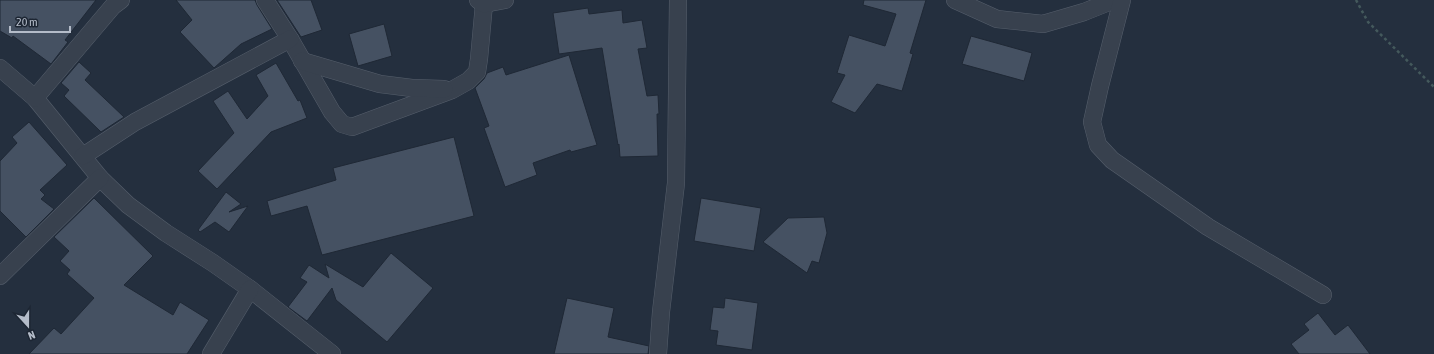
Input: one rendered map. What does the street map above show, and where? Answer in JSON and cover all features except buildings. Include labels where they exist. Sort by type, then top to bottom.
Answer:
[{"type":"street","points":[[35,98],[113,6],[121,0]]},
{"type":"street","points":[[265,0],[290,39],[332,112],[342,124],[352,128],[452,90],[468,81],[477,72],[480,59],[481,2],[505,0]]},
{"type":"street","points":[[658,354],[661,312],[676,183],[678,0]]},
{"type":"street","points":[[955,0],[997,19],[1043,24],[1084,12],[1114,0]]},
{"type":"street","points":[[1122,0],[1092,122],[1098,145],[1112,160],[1208,227],[1323,295]]},
{"type":"street","points":[[83,156],[136,122],[290,39]]},
{"type":"street","points":[[302,61],[380,84],[412,88],[452,90]]},
{"type":"street","points":[[0,68],[35,98],[100,178],[135,209],[166,232],[250,288],[332,354]]},
{"type":"street","points":[[0,276],[100,178]]},
{"type":"street","points":[[211,354],[250,288]]},
{"type":"path","points":[[1356,0],[1368,22],[1434,87]]}]
